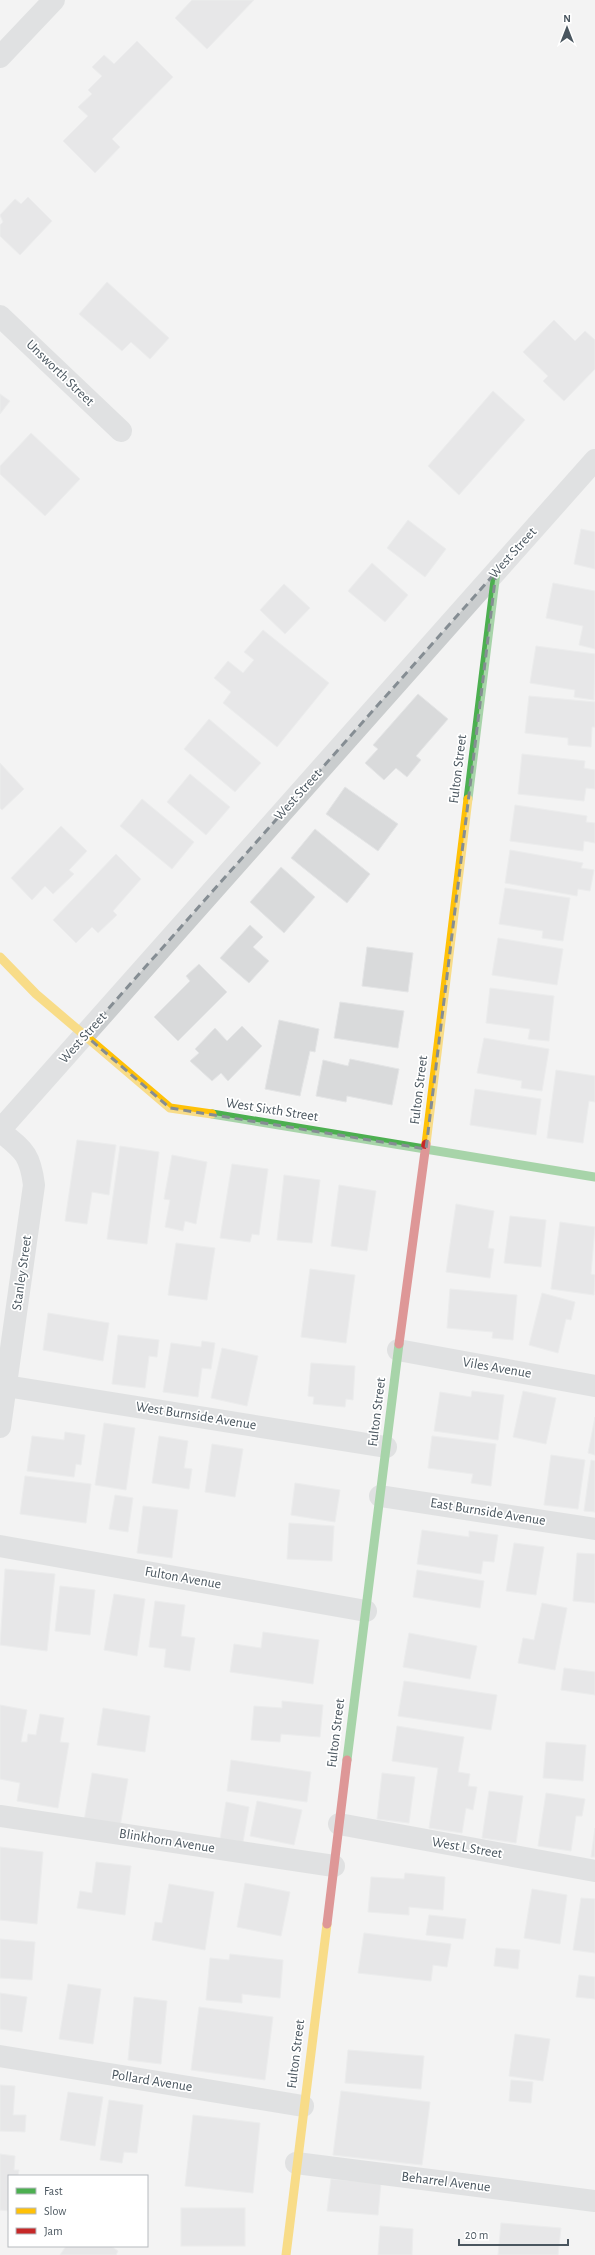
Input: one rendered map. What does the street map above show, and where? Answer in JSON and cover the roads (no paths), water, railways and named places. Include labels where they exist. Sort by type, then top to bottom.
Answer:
[{"type":"street","points":[[0,57],[54,0]]},
{"type":"street","name":"Unsworth Street","points":[[0,316],[121,431]]},
{"type":"street","name":"West Street","points":[[0,1131],[595,460]]},
{"type":"street","name":"Fulton Street","points":[[286,2255],[296,2163],[398,1350],[426,1149],[496,572]]},
{"type":"street","name":"West Sixth Street","points":[[0,957],[36,994],[170,1108],[357,1137],[595,1177]]},
{"type":"street","name":"Stanley Street","points":[[0,1131],[25,1152],[32,1170],[34,1185],[0,1427]]},
{"type":"street","name":"Viles Avenue","points":[[398,1350],[595,1386]]},
{"type":"street","name":"West Burnside Avenue","points":[[6,1386],[386,1447]]},
{"type":"street","name":"East Burnside Avenue","points":[[380,1496],[595,1529]]},
{"type":"street","name":"Fulton Avenue","points":[[0,1546],[366,1611]]},
{"type":"street","name":"Blinkhorn Avenue","points":[[0,1816],[334,1866]]},
{"type":"street","name":"West L Street","points":[[339,1824],[595,1871]]},
{"type":"street","name":"Pollard Avenue","points":[[0,2056],[304,2106]]},
{"type":"street","name":"Beharrel Avenue","points":[[296,2163],[595,2201]]}]
